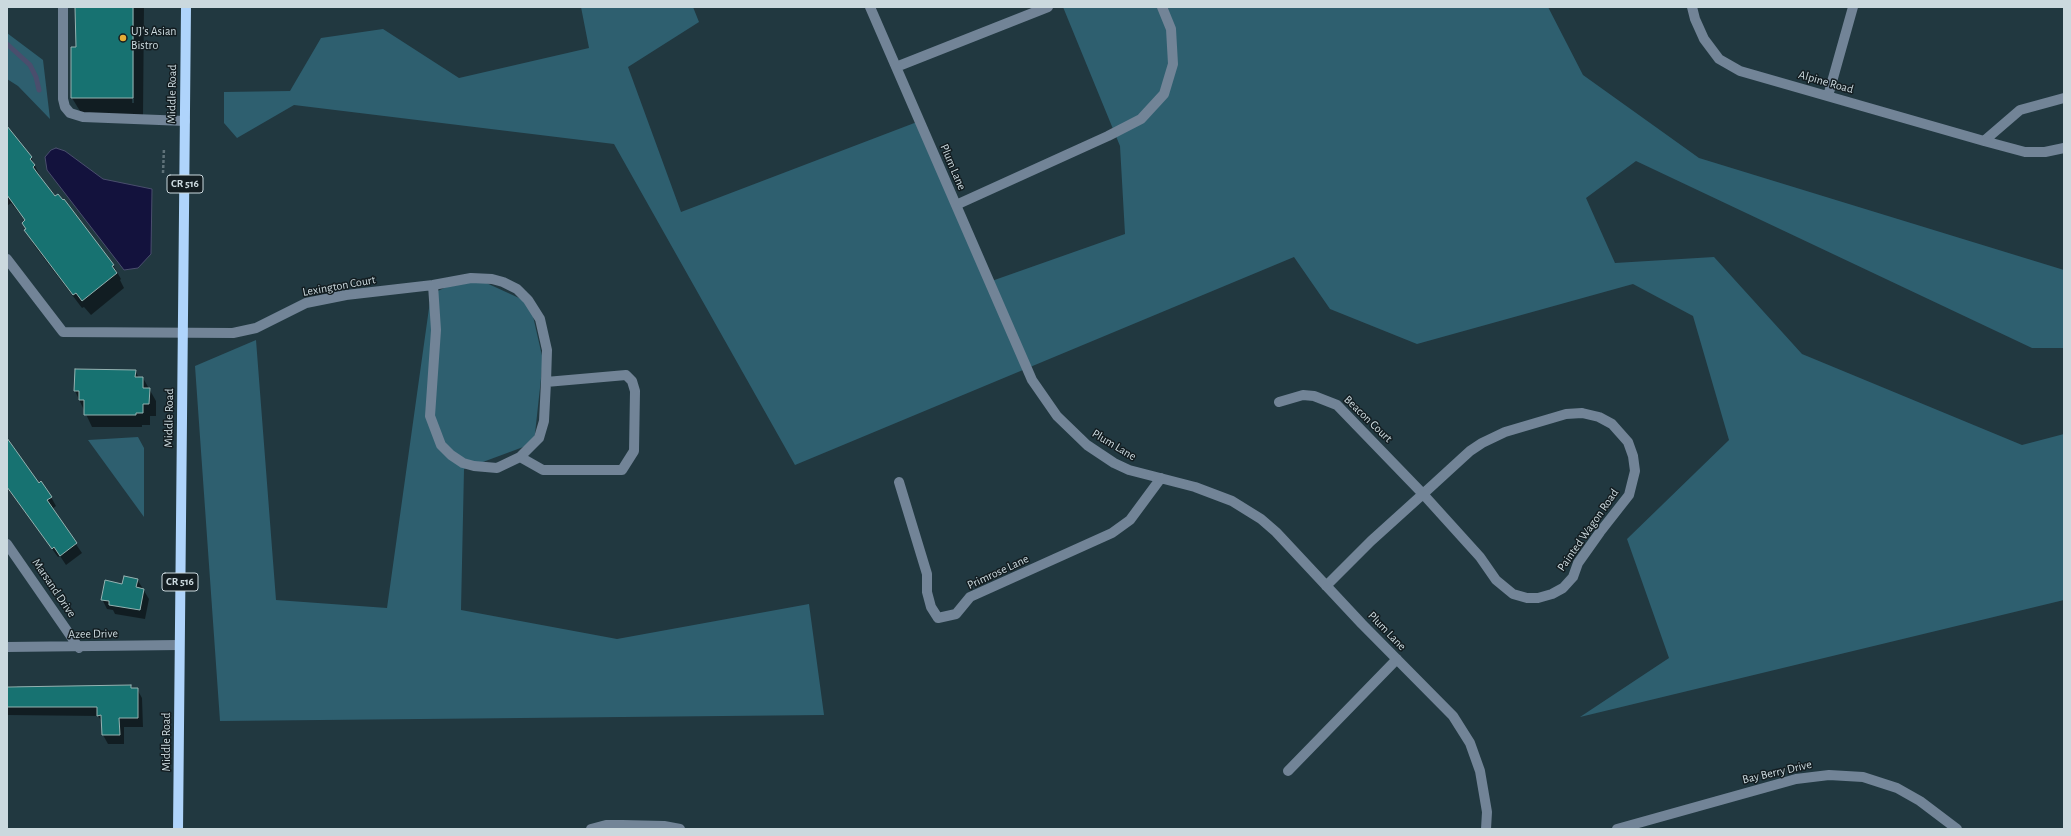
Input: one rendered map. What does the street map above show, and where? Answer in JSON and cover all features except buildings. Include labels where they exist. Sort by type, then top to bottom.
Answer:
[{"type":"main road","name":"Middle Road","points":[[178,829],[186,7]]},
{"type":"street","points":[[62,7],[63,99],[65,107],[70,113],[83,117],[185,121]]},
{"type":"street","name":"Plum Lane","points":[[870,7],[1032,380],[1057,416],[1087,445],[1114,463],[1129,470],[1210,491],[1248,510],[1276,532],[1326,586],[1442,703],[1453,716],[1470,743],[1484,786],[1487,812],[1486,829]]},
{"type":"street","points":[[896,67],[1048,7]]},
{"type":"street","points":[[956,205],[1108,136],[1141,119],[1164,94],[1173,64],[1171,29],[1162,7]]},
{"type":"street","name":"Alpine Road","points":[[1692,7],[1694,19],[1704,39],[1719,59],[1740,71],[2025,152],[2045,152],[2064,148]]},
{"type":"street","points":[[1828,96],[1854,7]]},
{"type":"street","points":[[1984,141],[2020,110],[2064,98]]},
{"type":"street","name":"Lexington Court","points":[[7,259],[63,332],[221,334],[245,331],[306,303],[346,295],[433,285],[471,278],[492,278],[517,289],[528,300],[542,325],[547,350],[544,421],[539,438],[520,457],[497,468],[474,466],[451,455],[441,445],[430,416],[436,330],[433,285]]},
{"type":"street","points":[[520,457],[543,470],[622,470],[634,451],[635,391],[632,381],[626,375],[546,382]]},
{"type":"street","name":"Beacon Court","points":[[1279,402],[1302,395],[1314,396],[1337,405],[1423,494]]},
{"type":"street","name":"Painted Wagon Road","points":[[1326,586],[1371,541],[1470,451],[1482,443],[1505,432],[1566,414],[1582,413],[1599,417],[1612,424],[1628,442],[1633,456],[1634,477],[1629,495],[1578,563],[1573,577],[1562,588],[1552,594],[1538,598],[1527,598],[1513,594],[1505,589],[1480,557],[1423,494]]},
{"type":"street","name":"Primrose Lane","points":[[899,482],[927,574],[927,592],[931,607],[938,618],[956,614],[970,597],[1112,533],[1130,520],[1161,478]]},
{"type":"street","name":"Marsand Drive","points":[[7,544],[79,648]]},
{"type":"street","name":"Azee Drive","points":[[7,647],[79,648],[179,645]]},
{"type":"street","points":[[1288,770],[1397,659]]},
{"type":"street","name":"Bay Berry Drive","points":[[1616,829],[1796,779],[1830,775],[1863,778],[1897,788],[1920,801],[1957,829]]},
{"type":"street","points":[[591,829],[606,825],[664,826],[680,829]]},
{"type":"path","points":[[163,173],[164,148]]},
{"type":"shaded area","points":[[581,7],[693,7],[699,22],[628,67],[681,212],[917,122],[986,283],[1125,234],[1120,146],[1063,7],[1548,7],[1583,75],[1699,158],[2064,270],[2064,348],[2032,348],[1636,161],[1586,198],[1615,263],[1714,257],[1802,354],[2022,445],[2064,434],[2064,600],[1580,717],[1669,658],[1627,539],[1729,440],[1693,316],[1633,284],[1417,344],[1330,309],[1294,257],[795,465],[614,144],[294,105],[237,138],[224,123],[224,92],[290,91],[321,38],[383,29],[459,78],[589,48]]},
{"type":"shaded area","points":[[7,33],[43,60],[50,119],[18,86],[7,79]]},
{"type":"shaded area","points":[[56,148],[65,151],[103,179],[152,189],[151,254],[138,268],[124,270],[47,170],[45,157],[51,150]]},
{"type":"shaded area","points":[[471,276],[530,303],[543,360],[534,443],[464,469],[461,610],[617,639],[809,604],[824,715],[220,721],[195,366],[256,340],[276,600],[387,608],[431,294]]},
{"type":"shaded area","points":[[138,437],[144,448],[144,517],[88,440]]},
{"type":"waterway","points":[[7,44],[30,65],[36,77],[39,90]]},
{"type":"place","name":"UJ's Asian Bistro","points":[[123,38]]}]
